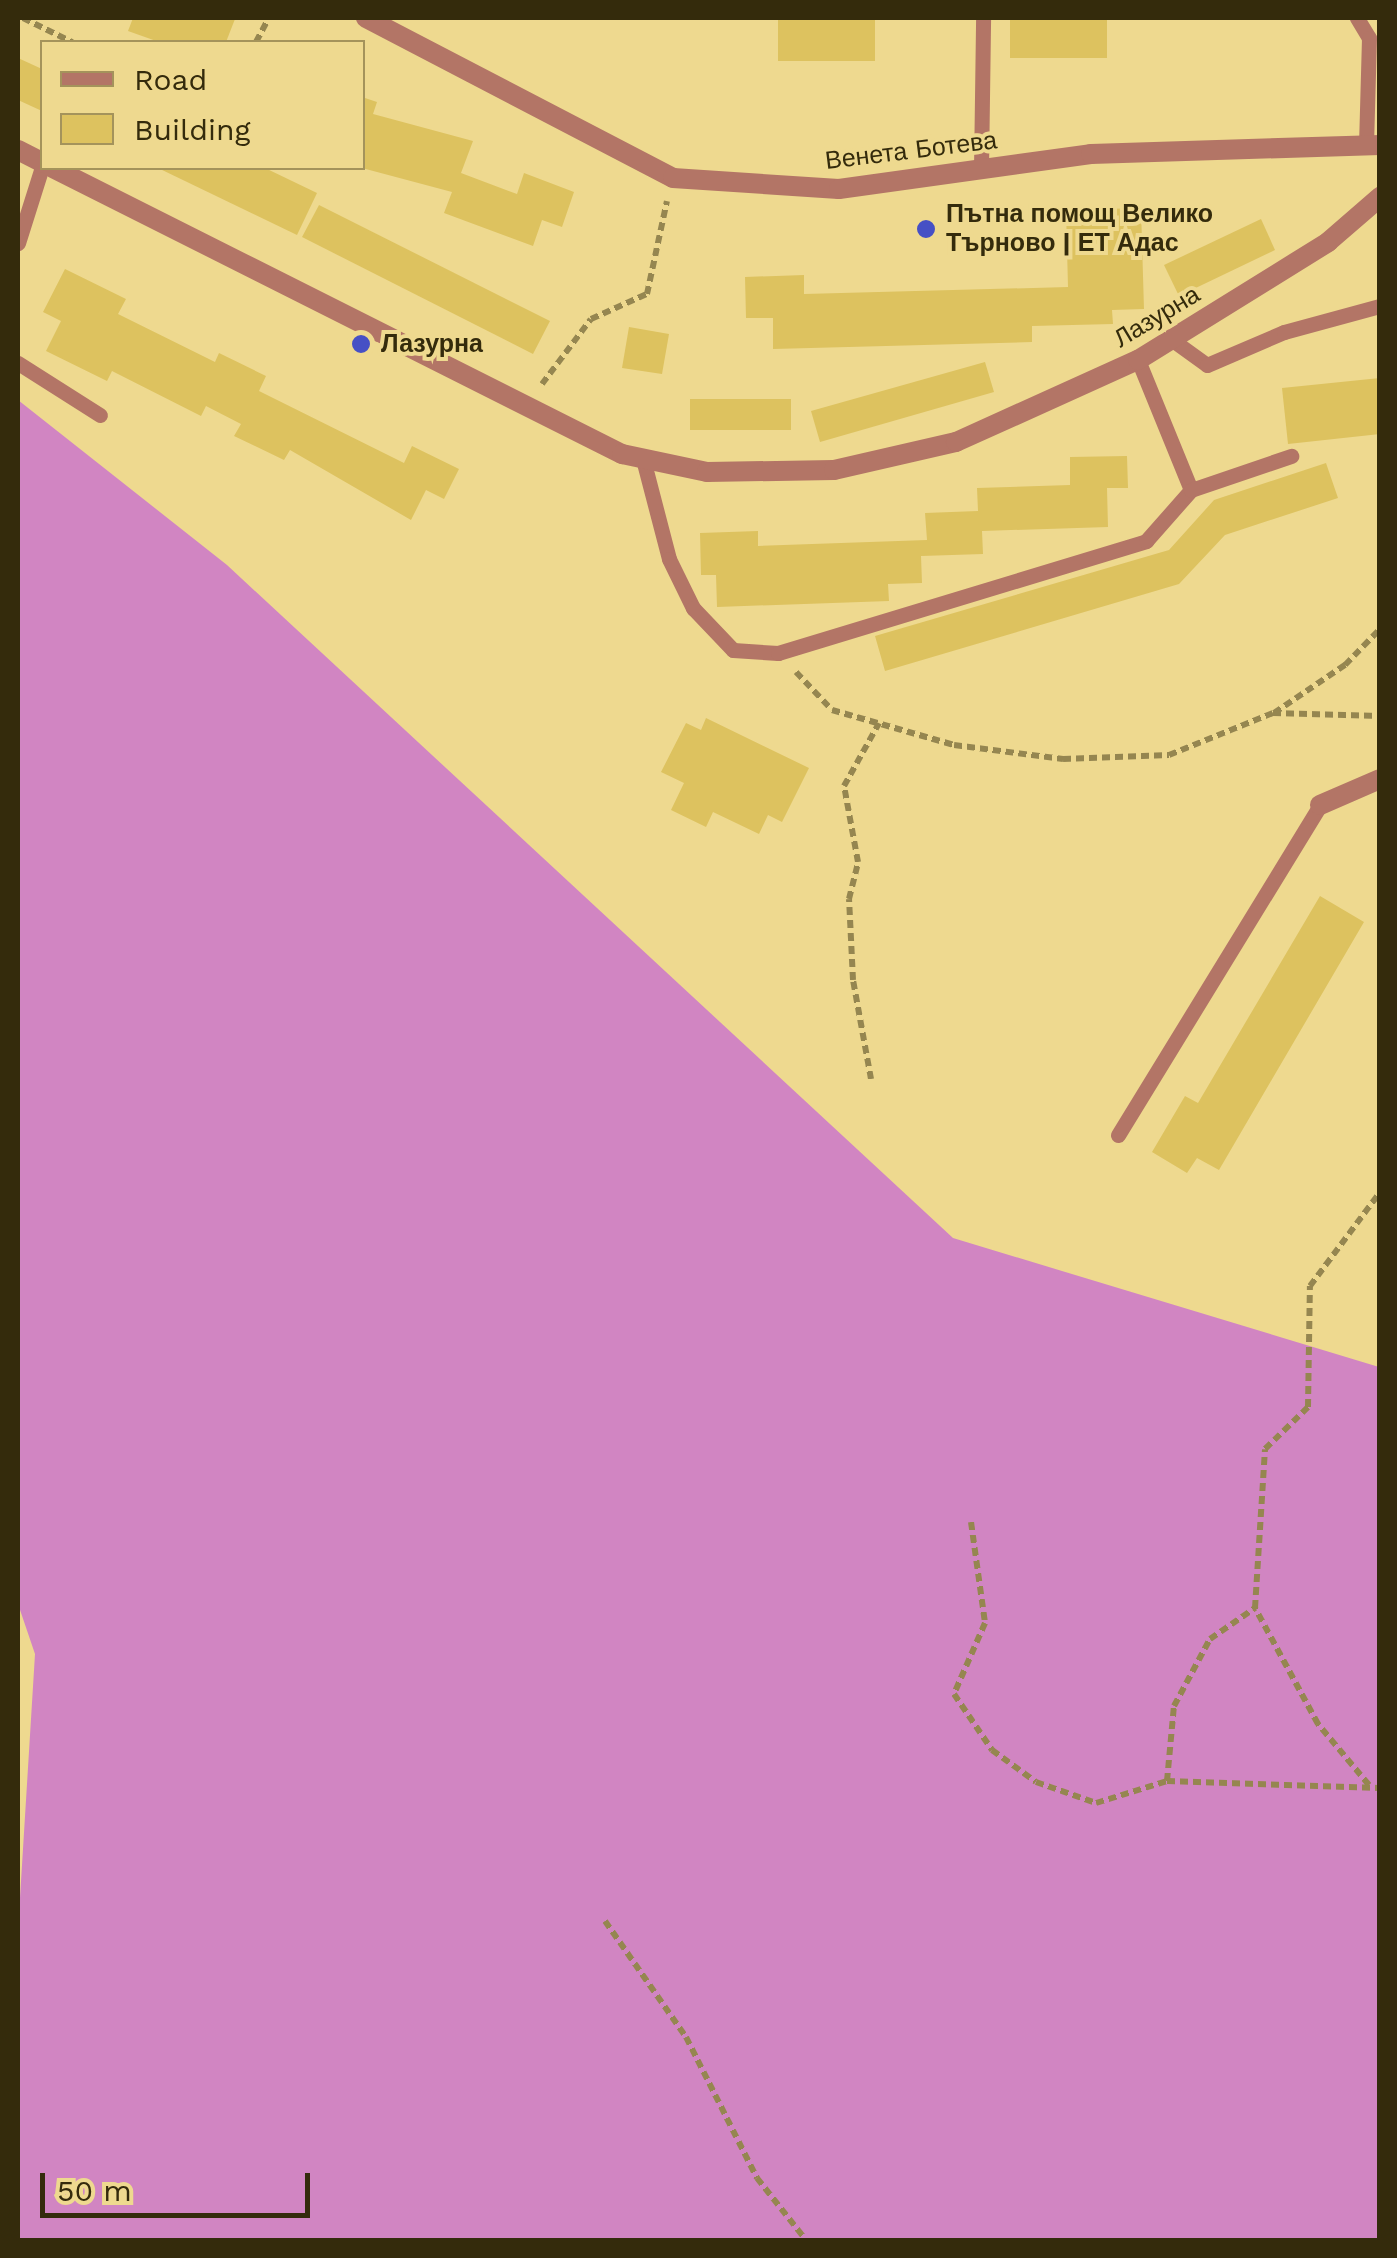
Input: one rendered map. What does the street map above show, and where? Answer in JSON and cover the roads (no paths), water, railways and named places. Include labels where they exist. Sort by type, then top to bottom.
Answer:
[{"type":"street","name":"Венета Ботева","points":[[366,18],[673,178],[839,189],[1091,154],[1373,146]]},
{"type":"street","points":[[18,150],[40,164]]},
{"type":"street","name":"Лазурна","points":[[57,170],[643,459],[707,472],[834,470],[956,442],[1138,360],[1328,242],[1380,198]]},
{"type":"street","points":[[1320,805],[1380,779]]},
{"type":"lane","points":[[981,169],[983,18]]},
{"type":"lane","points":[[1357,18],[1369,38],[1373,146]]},
{"type":"lane","points":[[18,243],[40,170]]},
{"type":"lane","points":[[1171,340],[1207,365],[1284,332],[1380,306]]},
{"type":"lane","points":[[1138,360],[1192,490]]},
{"type":"lane","points":[[18,363],[100,415]]},
{"type":"lane","points":[[643,459],[669,558],[693,608],[733,650],[778,653],[1146,540],[1192,490],[1291,456]]},
{"type":"lane","points":[[1118,1135],[1320,805]]},
{"type":"place","name":"Пътна помощ Велико Търново | ЕТ Адас","points":[[926,229]]},
{"type":"place","name":"Лазурна","points":[[361,344]]}]
